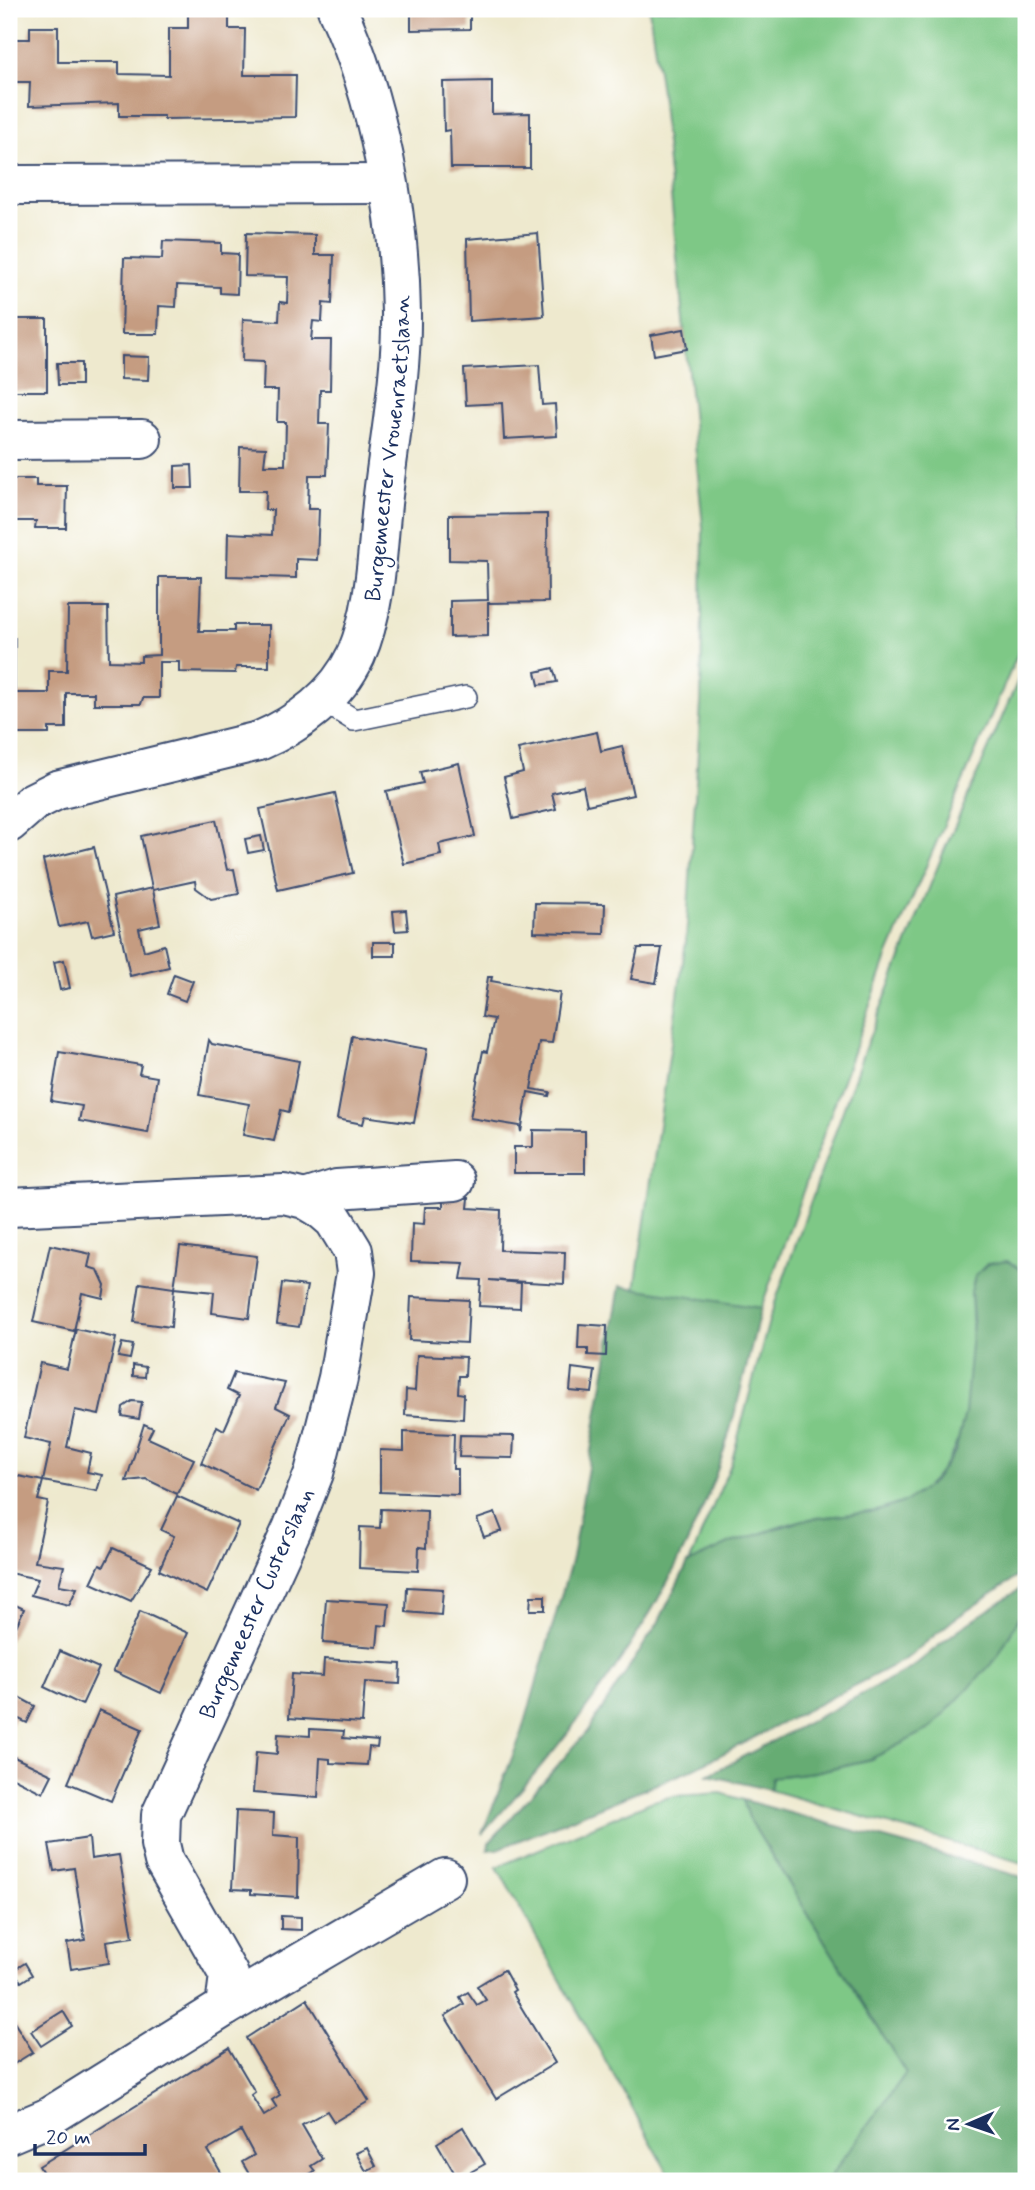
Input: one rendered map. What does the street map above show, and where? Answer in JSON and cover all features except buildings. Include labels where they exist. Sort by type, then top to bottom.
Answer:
[{"type":"street","name":"Burgemeester Vrouenraetslaan","points":[[9,823],[33,802],[57,790],[259,741],[294,724],[322,700],[340,682],[355,656],[366,627],[375,571],[401,314],[387,184],[355,49],[337,9]]},
{"type":"street","points":[[20,185],[387,184]]},
{"type":"street","points":[[9,440],[142,439]]},
{"type":"street","name":"Burgemeester Custerslaan","points":[[305,1199],[337,1189],[454,1181]]},
{"type":"street","name":"Burgemeester Custerslaan","points":[[9,1207],[284,1194],[305,1199],[334,1220],[352,1251],[356,1273],[326,1431],[292,1529],[164,1807],[160,1830],[164,1861],[170,1876],[229,1975],[225,2007]]},
{"type":"street","points":[[9,2134],[47,2118],[225,2007],[445,1878]]},
{"type":"lane","points":[[322,700],[354,720],[466,697]]},
{"type":"green space","points":[[649,9],[1026,9],[1026,635],[889,952],[761,1308],[635,1289],[686,941],[701,703],[703,527],[661,92]]},
{"type":"green space","points":[[1026,662],[1026,1273],[1007,1261],[971,1292],[973,1348],[967,1408],[948,1462],[931,1484],[908,1501],[896,1506],[870,1513],[817,1518],[789,1524],[689,1563],[731,1464],[770,1317],[865,1048],[944,851]]},
{"type":"green space","points":[[1007,1261],[1026,1273],[1026,1571],[953,1620],[906,1659],[691,1770],[498,1849],[488,1850],[489,1843],[587,1732],[658,1623],[688,1563],[731,1543],[803,1520],[877,1511],[907,1501],[933,1482],[955,1452],[965,1413],[973,1321],[971,1292],[975,1276],[987,1264]]},
{"type":"green space","points":[[620,1286],[761,1308],[733,1418],[713,1482],[669,1579],[615,1668],[584,1711],[552,1753],[482,1834],[523,1730],[572,1558]]},
{"type":"green space","points":[[1026,1585],[1026,1605],[996,1659],[930,1729],[871,1759],[815,1772],[772,1777],[770,1790],[708,1775],[910,1669],[958,1630]]},
{"type":"green space","points":[[1026,1605],[1026,1864],[770,1790],[772,1777],[815,1772],[871,1759],[996,1659]]},
{"type":"green space","points":[[721,1793],[743,1800],[750,1820],[906,2073],[827,2181],[673,2181],[497,1867],[653,1801],[675,1796]]},
{"type":"green space","points":[[743,1800],[1026,1878],[1026,2181],[827,2181],[906,2073],[750,1820]]}]
